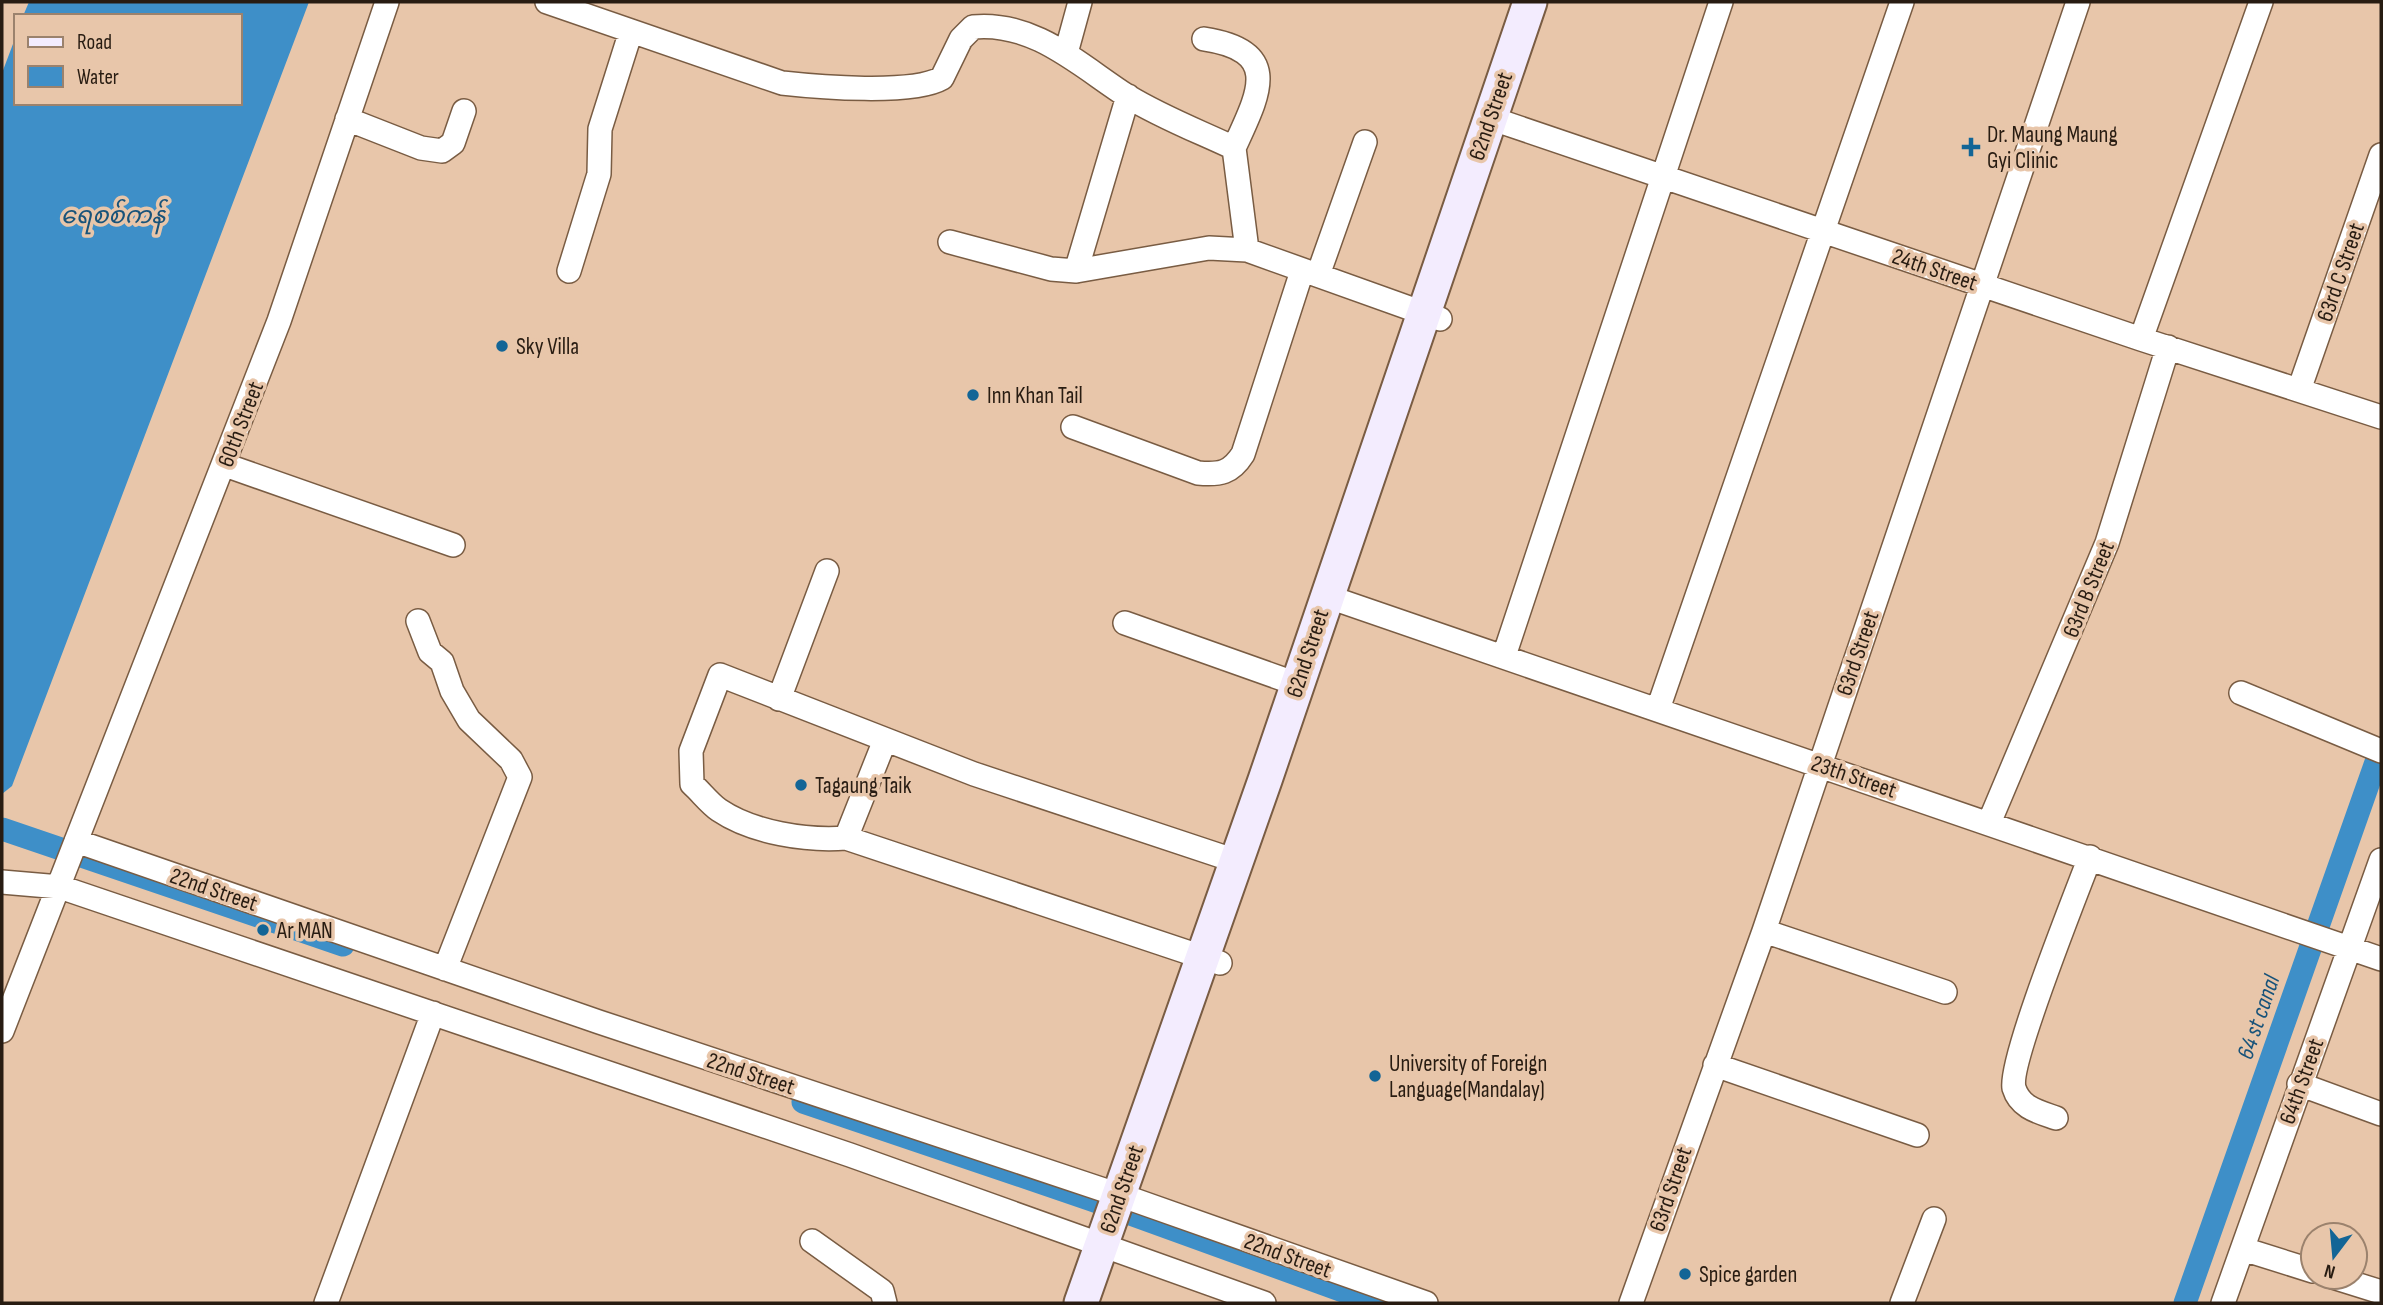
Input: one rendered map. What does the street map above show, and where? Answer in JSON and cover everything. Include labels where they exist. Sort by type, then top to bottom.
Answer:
[{"type":"main road","name":"62nd Street","points":[[1499,121],[1530,2]]},
{"type":"main road","name":"62nd Street","points":[[1082,1303],[1112,1246],[1499,121],[1550,2]]},
{"type":"main road","name":"62nd Street","points":[[1211,960],[1236,861],[1297,684],[1334,598]]},
{"type":"main road","name":"62nd Street","points":[[1103,1303],[1112,1246]]},
{"type":"street","name":"60th Street","points":[[62,882],[279,321],[387,2]]},
{"type":"street","points":[[547,2],[782,83],[803,85],[877,87],[934,83],[942,78],[961,39],[973,27],[989,25],[1034,37],[1073,29],[1128,96],[1190,130],[1234,148]]},
{"type":"street","points":[[1504,656],[1721,2]]},
{"type":"street","points":[[1658,709],[1902,2]]},
{"type":"street","name":"63rd Street","points":[[1631,1303],[1764,931],[2078,2]]},
{"type":"street","points":[[2141,339],[2261,2]]},
{"type":"street","points":[[569,271],[599,174],[600,129],[631,31]]},
{"type":"street","points":[[1204,39],[1231,43],[1245,50],[1255,65],[1257,95],[1234,148],[1247,250]]},
{"type":"street","points":[[1076,271],[1128,96]]},
{"type":"street","points":[[347,119],[421,148],[442,151],[453,143],[464,111]]},
{"type":"street","name":"24th Street","points":[[1499,121],[2141,339],[2381,417]]},
{"type":"street","points":[[1073,426],[1198,473],[1216,475],[1227,472],[1243,454],[1310,273],[1365,142]]},
{"type":"street","name":"63rd C Street","points":[[2299,390],[2381,155]]},
{"type":"street","points":[[950,242],[1051,269],[1076,271],[1209,248],[1247,250],[1432,316]]},
{"type":"street","name":"63rd B Street","points":[[1989,823],[2107,543],[2168,347]]},
{"type":"street","points":[[225,465],[453,545]]},
{"type":"street","points":[[779,699],[827,571]]},
{"type":"street","name":"23th Street","points":[[1334,598],[2381,959]]},
{"type":"street","points":[[418,621],[430,652],[442,662],[452,691],[469,720],[511,760],[520,777],[445,969]]},
{"type":"street","points":[[1125,623],[1297,684]]},
{"type":"street","points":[[1211,960],[846,838],[824,840],[767,831],[720,811],[692,784],[691,751],[720,675],[974,774],[1236,861]]},
{"type":"street","points":[[2241,693],[2381,750]]},
{"type":"street","points":[[846,838],[885,740]]},
{"type":"street","name":"22nd Street","points":[[75,844],[1426,1303]]},
{"type":"street","points":[[2056,1118],[2028,1109],[2014,1087],[2015,1072],[2042,985],[2090,857]]},
{"type":"street","name":"64th Street","points":[[2224,1303],[2381,860]]},
{"type":"street","name":"22nd Street","points":[[2,882],[62,882],[433,1013],[838,1150],[1112,1246],[1264,1303]]},
{"type":"street","points":[[2,1031],[62,882]]},
{"type":"street","points":[[1764,931],[1945,992]]},
{"type":"street","points":[[326,1303],[433,1013]]},
{"type":"street","points":[[1715,1065],[1917,1135]]},
{"type":"street","points":[[2300,1084],[2381,1114]]},
{"type":"street","points":[[1902,1303],[1934,1219]]},
{"type":"street","points":[[812,1241],[883,1291],[885,1303]]},
{"type":"street","points":[[2243,1249],[2299,1267]]},
{"type":"water","name":"ရေစစ်ကန်","points":[[29,2],[309,2],[12,786],[2,794],[2,73],[14,41],[14,105],[242,105],[242,14],[24,14]]},
{"type":"waterway","name":"64 st canal","points":[[2185,1303],[2381,748]]},
{"type":"waterway","points":[[2,829],[343,945]]},
{"type":"waterway","points":[[803,1102],[1092,1200],[1376,1303]]},
{"type":"place","name":"Dr. Maung Maung Gyi Clinic","points":[[1971,147]]},
{"type":"place","name":"Sky Villa","points":[[502,346]]},
{"type":"place","name":"Inn Khan Tail","points":[[973,395]]},
{"type":"place","name":"Tagaung Taik","points":[[801,785]]},
{"type":"place","name":"Ar MAN","points":[[263,930]]},
{"type":"place","name":"University of Foreign Language(Mandalay)","points":[[1375,1076]]},
{"type":"place","name":"Spice garden","points":[[1685,1274]]}]
